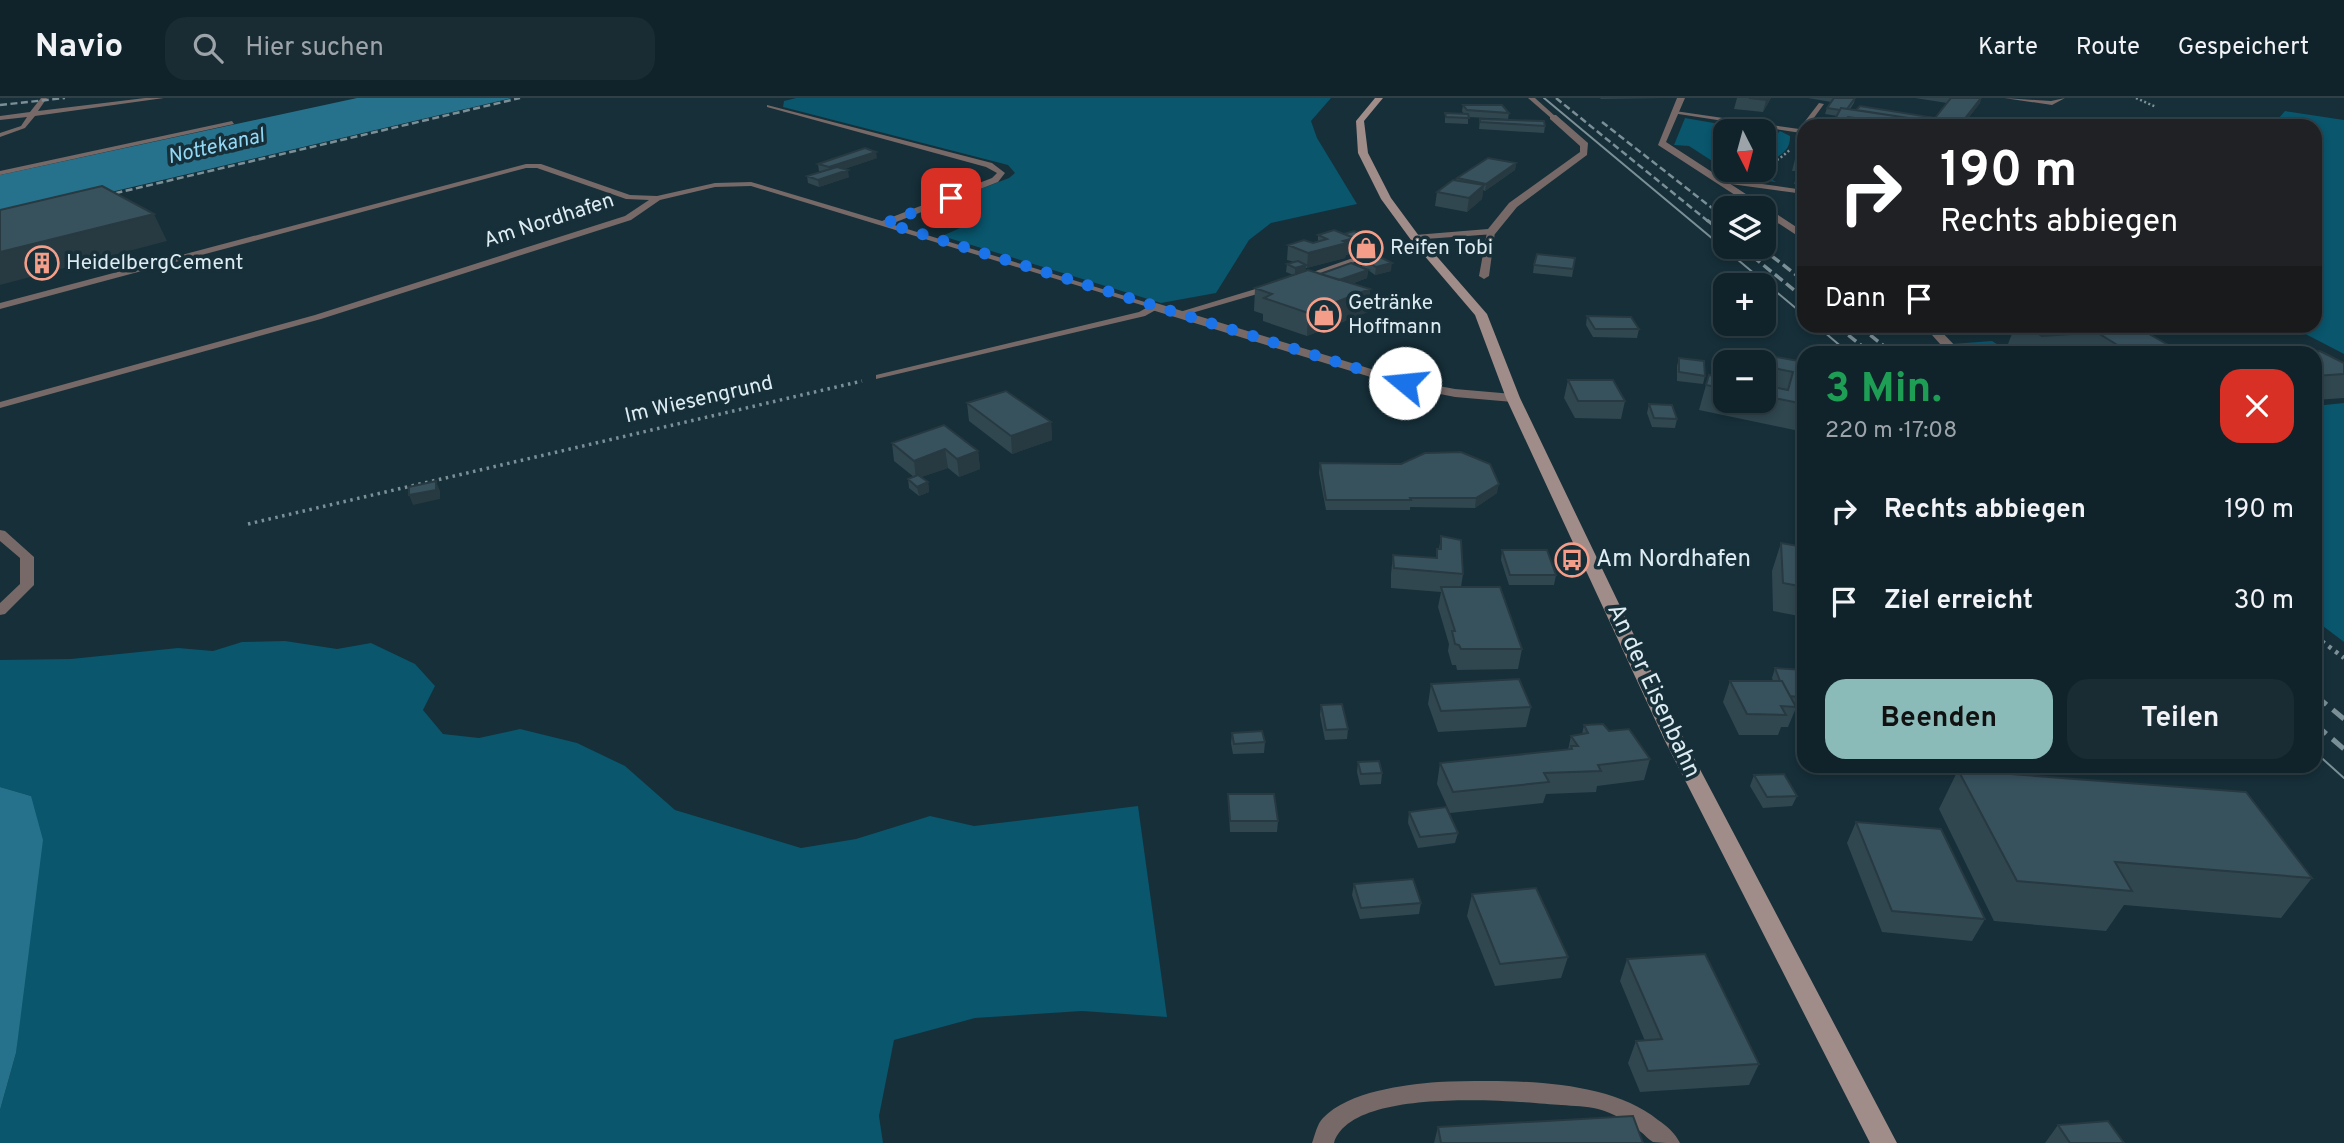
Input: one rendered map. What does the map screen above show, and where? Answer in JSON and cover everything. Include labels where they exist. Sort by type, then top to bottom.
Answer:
[{"type":"main road","name":"An der Eisenbahn","points":[[1379,98],[1360,121],[1363,153],[1386,199],[1415,238],[1480,314],[1513,398],[1681,752],[1884,1143]]},
{"type":"street","points":[[1681,98],[1661,143],[1713,176]]},
{"type":"street","points":[[1415,238],[1491,232],[1513,205],[1584,153],[1584,145],[1553,117]]},
{"type":"street","points":[[1722,182],[1743,196]]},
{"type":"street","points":[[1776,218],[1797,232]]},
{"type":"street","name":"Am Nordhafen","points":[[1156,307],[1405,383],[1455,393],[1513,398]]},
{"type":"street","points":[[1937,333],[1949,346]]},
{"type":"lane","points":[[0,135],[23,127],[44,98]]},
{"type":"lane","points":[[0,118],[161,98]]},
{"type":"lane","points":[[779,98],[769,106],[989,165],[1001,173],[995,180],[886,223]]},
{"type":"lane","points":[[1531,98],[1553,117]]},
{"type":"lane","points":[[2007,98],[2052,103],[2062,98]]},
{"type":"lane","points":[[1809,119],[1821,104]]},
{"type":"lane","points":[[1675,113],[1797,130]]},
{"type":"lane","points":[[0,173],[232,123]]},
{"type":"lane","points":[[0,306],[518,167],[538,166],[629,197],[657,198]]},
{"type":"lane","points":[[1733,182],[1797,191]]},
{"type":"lane","name":"Am Nordhafen","points":[[0,404],[331,313],[628,218],[657,198],[715,185],[751,184],[1156,307]]},
{"type":"lane","points":[[1484,276],[1491,232]]},
{"type":"lane","points":[[1178,314],[1373,254]]},
{"type":"lane","points":[[880,377],[1142,314],[1156,307]]},
{"type":"lane","points":[[0,534],[27,557],[27,585],[0,611]]},
{"type":"lane","points":[[1324,1143],[1329,1125],[1373,1102],[1427,1092],[1483,1089],[1600,1100],[1643,1117],[1669,1143]]},
{"type":"path","points":[[2136,98],[2156,107]]},
{"type":"path","name":"Im Wiesengrund","points":[[248,524],[880,377]]},
{"type":"path","points":[[2322,642],[2344,659]]},
{"type":"shaded area","points":[[796,98],[1331,98],[1311,121],[1317,138],[1357,204],[1271,223],[1249,240],[1216,293],[1161,303],[942,236],[976,221],[934,207],[1009,178],[1015,173],[1008,165],[783,107],[784,101]]},
{"type":"shaded area","points":[[2285,111],[2344,120],[2344,354],[2304,333],[2322,333],[2322,119],[2278,119]]},
{"type":"shaded area","points":[[1685,118],[1713,123],[1713,162],[1689,146],[1674,145]]},
{"type":"shaded area","points":[[1780,131],[1790,136],[1790,142],[1786,150],[1776,157],[1776,134]]},
{"type":"shaded area","points":[[1992,341],[2000,346],[1954,346],[1952,344]]},
{"type":"shaded area","points":[[2344,403],[2344,642],[2322,625],[2322,405]]},
{"type":"shaded area","points":[[285,641],[337,649],[371,643],[415,664],[435,686],[423,710],[443,734],[479,738],[520,729],[577,743],[625,766],[675,810],[801,848],[856,839],[930,816],[974,826],[1138,806],[1167,1017],[1082,1011],[975,1018],[894,1040],[879,1116],[883,1143],[0,1143],[0,1110],[16,1053],[31,796],[0,787],[0,660],[71,659],[178,648],[213,651],[242,642]]},
{"type":"water","name":"Nottekanal","points":[[357,98],[512,98],[0,218],[0,175]]},
{"type":"water","points":[[0,787],[31,796],[43,840],[16,1053],[0,1110]]},
{"type":"building","points":[[1834,98],[1855,98],[1847,109],[1827,108]]},
{"type":"building","points":[[1951,98],[1981,98],[1964,119],[1915,119],[1856,110],[1860,106],[1935,118]]},
{"type":"building","points":[[1463,105],[1502,105],[1509,113],[1467,110]]},
{"type":"building","points":[[1841,108],[1915,119],[1848,117],[1835,119]]},
{"type":"building","points":[[1445,113],[1468,114],[1469,118],[1446,117]]},
{"type":"building","points":[[1480,119],[1544,121],[1545,126],[1480,122]]},
{"type":"building","points":[[865,148],[876,152],[829,167],[818,164]]},
{"type":"building","points":[[1488,158],[1516,163],[1486,184],[1457,178]]},
{"type":"building","points":[[837,167],[848,170],[818,180],[807,176]]},
{"type":"building","points":[[1453,180],[1484,185],[1469,198],[1437,192]]},
{"type":"building","points":[[102,186],[154,214],[0,252],[0,210]]},
{"type":"building","points":[[1334,230],[1354,238],[1343,241],[1347,243],[1308,253],[1288,245],[1304,240],[1313,243],[1327,239],[1318,235]]},
{"type":"building","points":[[1354,231],[1368,236],[1354,240],[1344,234]]},
{"type":"building","points":[[1537,254],[1575,258],[1573,269],[1534,265]]},
{"type":"building","points":[[1378,256],[1392,263],[1376,267],[1363,259]]},
{"type":"building","points":[[1298,261],[1306,265],[1295,268],[1287,264]]},
{"type":"building","points":[[1351,263],[1368,270],[1339,280],[1320,274]]},
{"type":"building","points":[[1308,270],[1370,289],[1308,313],[1264,298],[1272,294],[1255,288]]},
{"type":"building","points":[[1587,316],[1631,317],[1639,329],[1595,329]]},
{"type":"building","points":[[2037,333],[2087,333],[2042,336]]},
{"type":"building","points":[[2098,333],[2147,333],[2170,346],[2119,346]]},
{"type":"building","points":[[2322,352],[2344,363],[2344,374],[2322,376]]},
{"type":"building","points":[[1776,357],[1797,361],[1797,403],[1776,398],[1776,388],[1788,390],[1793,372],[1776,368]]},
{"type":"building","points":[[1679,358],[1704,361],[1705,376],[1679,372]]},
{"type":"building","points":[[1709,375],[1713,376],[1713,386],[1706,385]]},
{"type":"building","points":[[1568,380],[1613,380],[1625,401],[1578,401]]},
{"type":"building","points":[[1006,391],[1051,422],[1011,436],[967,403]]},
{"type":"building","points":[[1649,404],[1672,405],[1677,419],[1654,418]]},
{"type":"building","points":[[944,425],[978,451],[957,459],[945,449],[914,461],[892,443]]},
{"type":"building","points":[[1461,452],[1490,464],[1499,484],[1476,498],[1326,500],[1320,463],[1401,464],[1425,453]]},
{"type":"building","points":[[918,475],[928,482],[917,487],[908,479]]},
{"type":"building","points":[[436,481],[436,490],[409,495],[409,487]]},
{"type":"building","points":[[1441,536],[1461,540],[1463,574],[1394,568],[1393,555],[1437,558],[1437,549],[1441,549]]},
{"type":"building","points":[[1781,543],[1797,546],[1797,586],[1783,583]]},
{"type":"building","points":[[1502,550],[1547,550],[1556,575],[1510,575]]},
{"type":"building","points":[[1441,587],[1500,587],[1522,649],[1461,649],[1455,644],[1452,631],[1455,631]]},
{"type":"building","points":[[1775,668],[1797,670],[1797,697],[1790,696]]},
{"type":"building","points":[[1519,679],[1531,707],[1441,711],[1431,684]]},
{"type":"building","points":[[1730,681],[1782,681],[1796,707],[1781,706],[1786,715],[1747,714]]},
{"type":"building","points":[[1342,704],[1348,729],[1326,730],[1321,705]]},
{"type":"building","points":[[1603,724],[1609,731],[1629,729],[1650,759],[1598,765],[1601,771],[1544,773],[1549,782],[1453,792],[1440,763],[1572,749],[1571,746],[1578,746],[1571,736],[1588,733],[1584,725]]},
{"type":"building","points":[[1262,731],[1265,742],[1234,744],[1232,733]]},
{"type":"building","points":[[1379,761],[1382,773],[1361,774],[1358,762]]},
{"type":"building","points":[[1960,773],[1997,773],[2246,792],[2312,878],[2115,862],[2132,891],[2017,881]]},
{"type":"building","points":[[1784,774],[1797,796],[1767,797],[1754,775]]},
{"type":"building","points":[[1228,794],[1274,794],[1278,821],[1230,821]]},
{"type":"building","points":[[1446,807],[1458,833],[1420,837],[1409,812]]},
{"type":"building","points":[[1856,822],[1941,829],[1985,919],[1892,911]]},
{"type":"building","points":[[1413,879],[1421,903],[1361,908],[1354,884]]},
{"type":"building","points":[[1536,888],[1568,957],[1500,964],[1472,894]]},
{"type":"building","points":[[1705,954],[1759,1064],[1648,1071],[1636,1041],[1662,1039],[1627,959]]},
{"type":"building","points":[[1633,1116],[1643,1143],[1441,1143],[1438,1127]]},
{"type":"building","points":[[2108,1121],[2124,1143],[2070,1143],[2058,1125]]},
{"type":"tram line","points":[[1544,98],[1797,309]]},
{"type":"tram line","points":[[1825,333],[1841,346]]},
{"type":"tram line","points":[[2322,758],[2344,778]]},
{"type":"railway","points":[[0,105],[65,98]]},
{"type":"railway","points":[[95,198],[520,98]]},
{"type":"railway","points":[[1556,98],[1709,222]]},
{"type":"railway","points":[[1602,122],[1713,209]]},
{"type":"railway","points":[[1707,220],[1713,225]]},
{"type":"railway","points":[[1756,259],[1797,292]]},
{"type":"railway","points":[[1776,259],[1797,276]]},
{"type":"railway","points":[[1846,333],[1862,346]]},
{"type":"railway","points":[[1868,333],[1884,346]]},
{"type":"railway","points":[[2322,701],[2344,719]]},
{"type":"railway","points":[[2322,730],[2344,749]]},
{"type":"place","name":"Reifen Tobi","points":[[1366,248]]},
{"type":"place","name":"HeidelbergCement","points":[[42,263]]},
{"type":"place","name":"Getränke Hoffmann","points":[[1324,315]]},
{"type":"place","name":"Am Nordhafen","points":[[1572,560]]},
{"type":"route","points":[[951,198],[886,223],[1405,383]]}]
